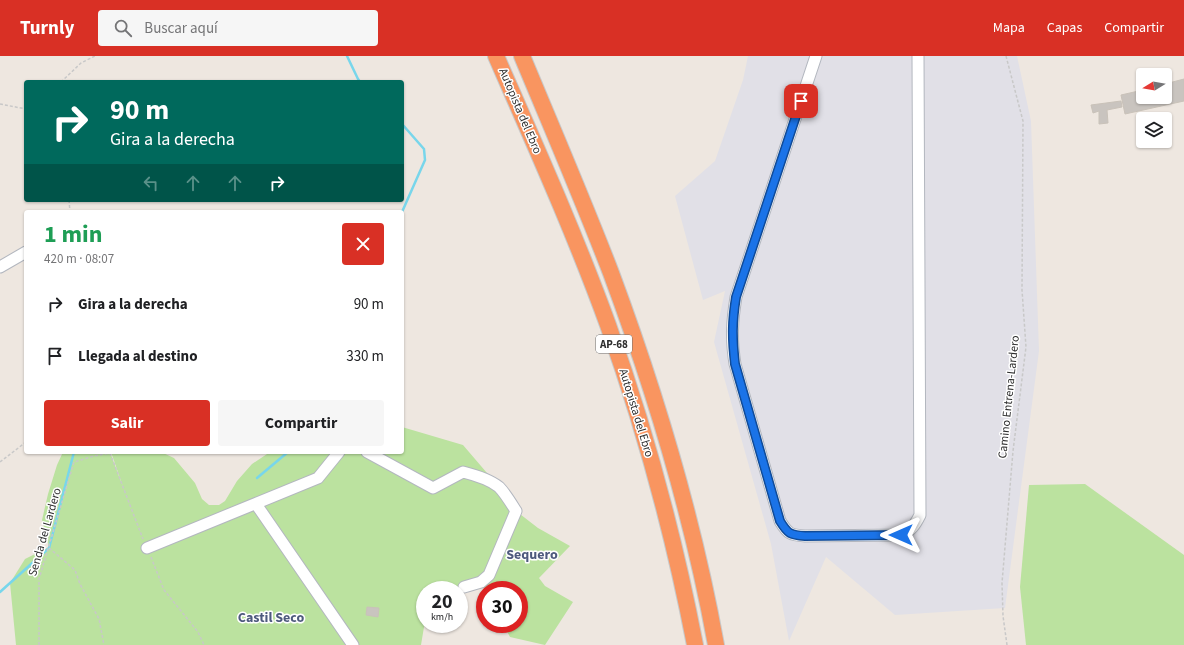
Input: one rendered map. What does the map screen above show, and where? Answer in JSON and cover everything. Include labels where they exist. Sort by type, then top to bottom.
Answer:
[{"type":"highway","name":"Autopista del Ebro","points":[[496,56],[584,263],[623,369],[659,489],[687,604],[695,645]]},
{"type":"highway","name":"Autopista del Ebro","points":[[522,56],[583,202],[636,344],[670,450],[688,517],[707,597],[716,645]]},
{"type":"street","points":[[816,56],[736,297],[732,319],[732,340],[735,364],[780,521],[787,532],[794,535],[805,536],[901,535],[909,532],[915,525],[920,515],[918,56]]},
{"type":"street","points":[[0,266],[24,253]]},
{"type":"street","points":[[147,548],[318,478],[337,454]]},
{"type":"street","points":[[372,454],[433,488],[464,472],[480,476],[499,487],[516,510],[489,575],[481,582],[468,586]]},
{"type":"street","points":[[256,504],[353,645]]},
{"type":"path","points":[[63,80],[81,63],[95,56]]},
{"type":"path","name":"Camino Entrena-Lardero","points":[[1006,56],[1023,121],[1022,290],[1026,347],[1012,451],[1002,583],[1003,616],[1007,645]]},
{"type":"path","points":[[0,104],[24,109]]},
{"type":"path","points":[[0,462],[24,444]]},
{"type":"path","name":"Senda del Lardero","points":[[39,645],[39,579],[74,462],[102,454]]},
{"type":"path","points":[[49,548],[75,570],[80,584],[99,619],[104,645]]},
{"type":"shaded area","points":[[748,56],[1017,56],[1031,121],[1039,351],[1005,608],[895,615],[826,557],[789,641],[771,544],[714,342],[725,291],[703,300],[675,196],[715,161],[743,80]]},
{"type":"green space","points":[[404,428],[463,445],[499,487],[516,511],[538,528],[570,546],[539,578],[545,586],[573,602],[545,645],[510,637],[508,633],[528,633],[528,581],[476,581],[476,584],[468,587],[468,581],[416,581],[416,633],[423,633],[421,645],[16,645],[10,583],[25,559],[49,547],[42,520],[48,494],[62,454],[111,454],[123,487],[112,454],[165,454],[174,458],[195,483],[202,499],[209,505],[219,505],[225,501],[237,481],[252,464],[267,454],[404,454]]},
{"type":"green space","points":[[1085,484],[1184,555],[1184,645],[1026,645],[1020,587],[1029,485]]},
{"type":"building","points":[[1184,79],[1184,101],[1172,104],[1172,82]]},
{"type":"building","points":[[1136,92],[1136,104],[1170,104],[1125,114],[1121,95]]},
{"type":"building","points":[[1121,101],[1122,107],[1107,110],[1108,123],[1099,124],[1099,111],[1093,113],[1091,105]]},
{"type":"building","points":[[367,607],[379,608],[378,617],[366,615]]},
{"type":"waterway","points":[[347,56],[359,80]]},
{"type":"waterway","points":[[403,210],[425,160],[424,149],[404,126]]},
{"type":"waterway","points":[[0,592],[49,548],[73,454]]},
{"type":"waterway","points":[[257,478],[286,454]]},
{"type":"district","name":"Sequero","points":[[532,555]]},
{"type":"district","name":"Castil Seco","points":[[271,618]]},
{"type":"route","points":[[801,101],[736,297],[732,319],[732,340],[735,364],[780,521],[787,532],[794,535],[805,536],[901,535]]}]
